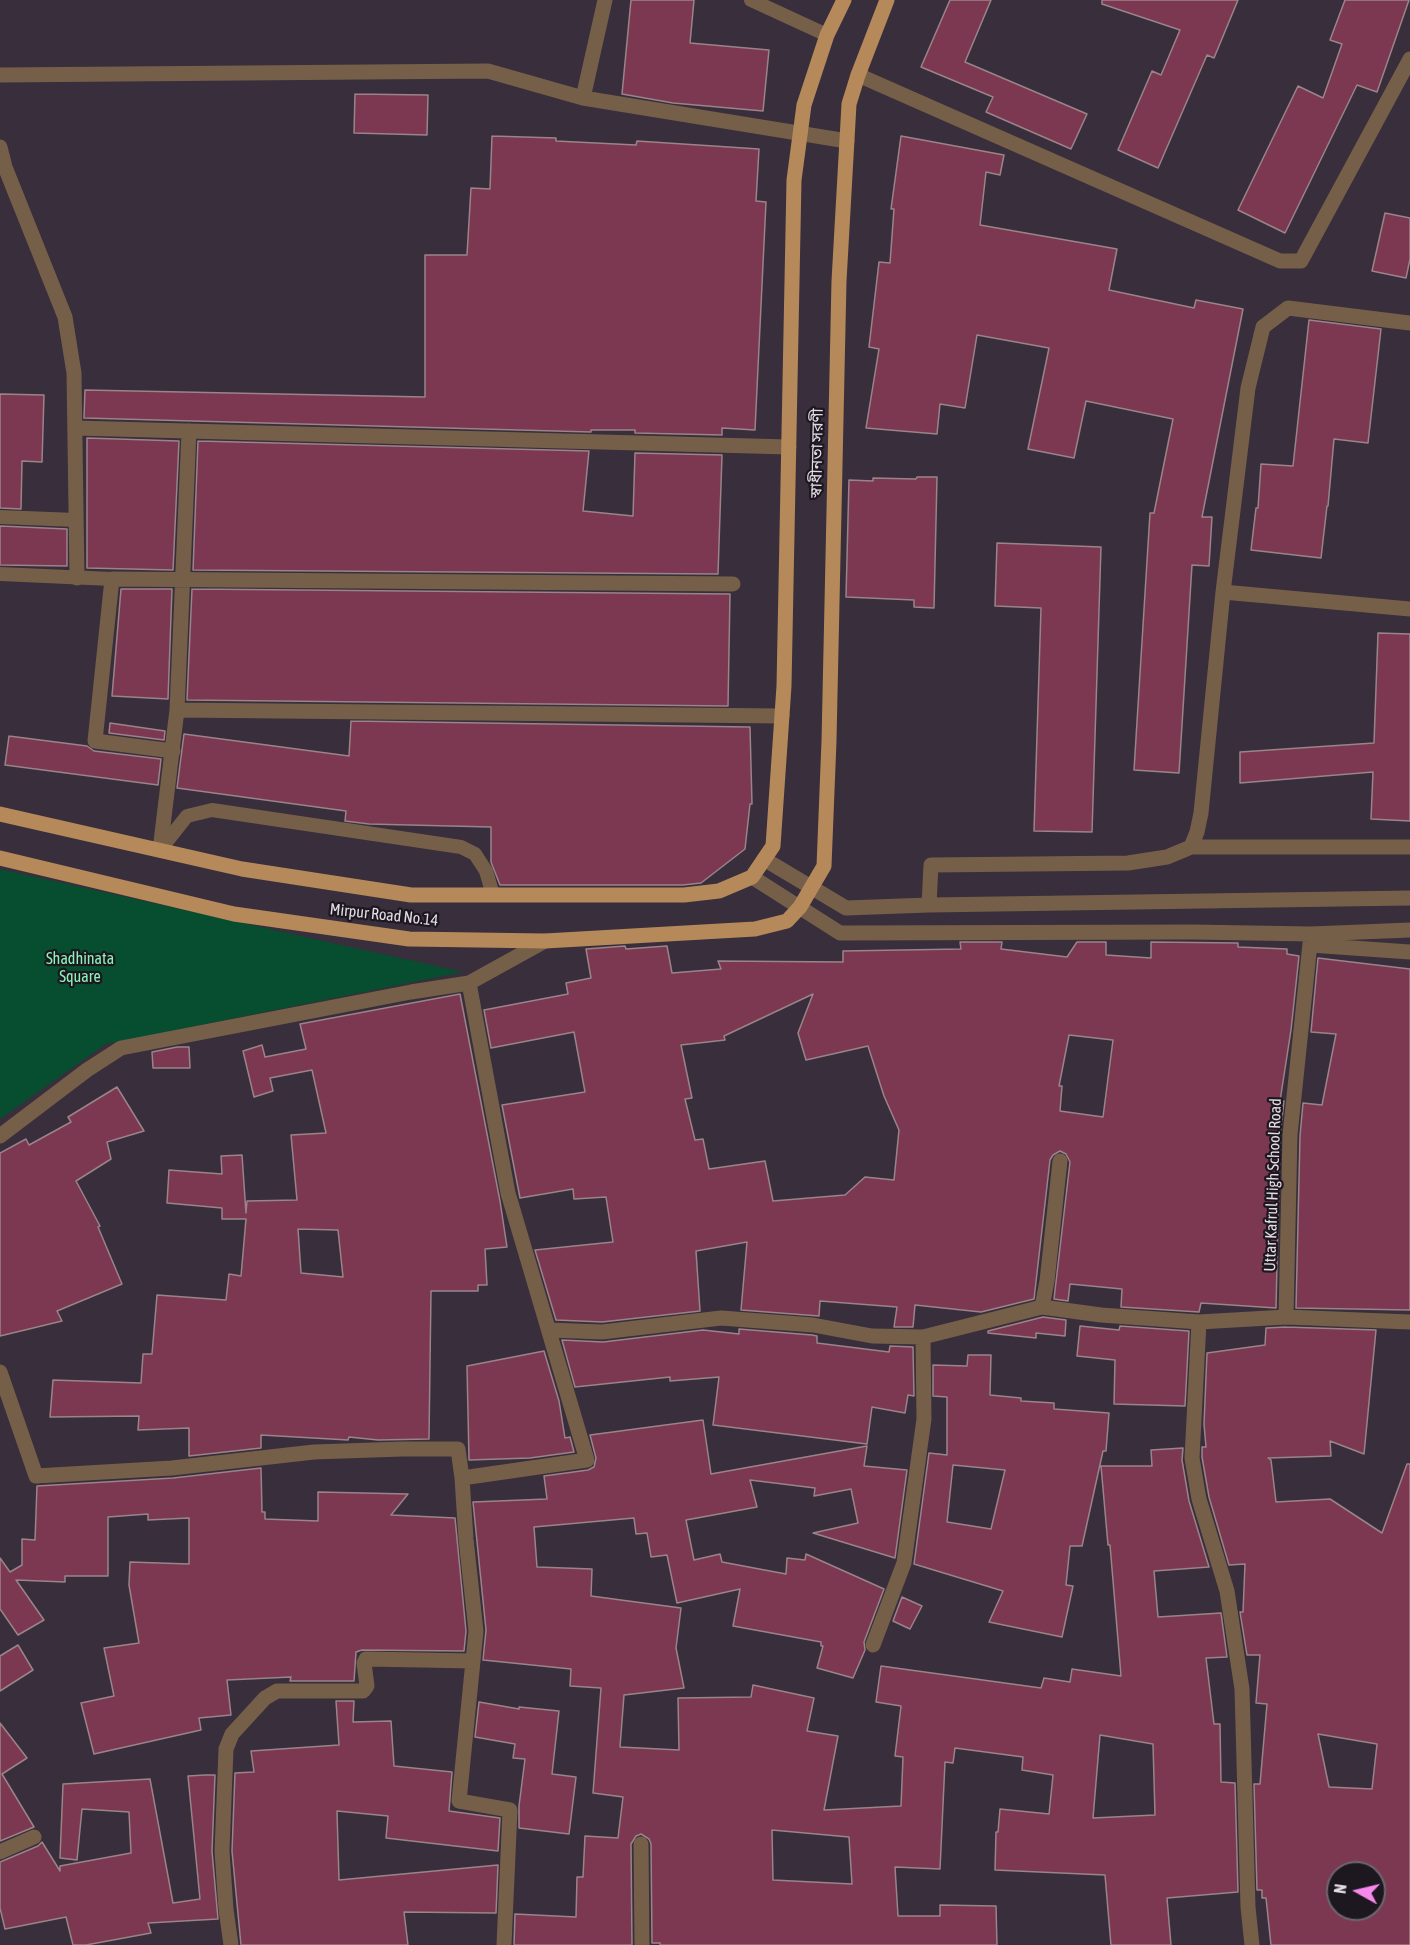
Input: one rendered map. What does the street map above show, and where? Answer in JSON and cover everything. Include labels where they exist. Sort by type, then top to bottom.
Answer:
[{"type":"main road","name":"স্বাধীনতা সরণী","points":[[769,852],[782,716],[794,180],[804,105],[827,34],[844,0]]},
{"type":"main road","name":"স্বাধীনতা সরণী","points":[[800,907],[824,866],[830,741],[839,281],[849,104],[887,0]]},
{"type":"main road","name":"Mirpur Road No.14","points":[[0,814],[242,869],[411,895],[684,896],[719,891],[752,877]]},
{"type":"main road","points":[[752,877],[769,852]]},
{"type":"main road","name":"Mirpur Road No.14","points":[[0,858],[234,914],[409,939],[545,941],[755,929],[787,921],[800,907]]},
{"type":"street","points":[[583,98],[605,0]]},
{"type":"street","points":[[858,75],[1280,261],[1301,261],[1410,59]]},
{"type":"street","points":[[0,75],[488,71],[583,98],[847,141]]},
{"type":"street","points":[[0,147],[5,167],[65,317],[74,373],[77,578]]},
{"type":"street","points":[[1191,847],[1201,813],[1222,592],[1248,388],[1263,327],[1288,308],[1410,323]]},
{"type":"street","points":[[75,428],[789,447]]},
{"type":"street","points":[[160,850],[177,710],[189,430]]},
{"type":"street","points":[[173,751],[95,741],[112,579],[733,584]]},
{"type":"street","points":[[1222,592],[1410,609]]},
{"type":"street","points":[[177,710],[782,716]]},
{"type":"street","points":[[929,905],[931,865],[1128,863],[1167,857],[1191,847],[1410,847]]},
{"type":"street","points":[[769,852],[812,888],[846,908],[1410,898]]},
{"type":"street","points":[[752,877],[840,933],[1193,932],[1311,939],[1410,952]]},
{"type":"street","points":[[1311,939],[1410,930]]},
{"type":"street","name":"Uttar Kafrul High School Road","points":[[1286,1317],[1290,1135],[1311,939]]},
{"type":"street","points":[[0,1136],[87,1070],[121,1048],[411,992],[469,983],[545,941]]},
{"type":"street","points":[[462,1478],[587,1460],[508,1193],[469,983]]},
{"type":"street","points":[[1042,1307],[1060,1161]]},
{"type":"street","points":[[550,1330],[602,1332],[721,1318],[813,1325],[872,1336],[923,1337],[1042,1307],[1101,1315],[1199,1322],[1286,1317],[1410,1322]]},
{"type":"street","points":[[1199,1322],[1192,1458],[1199,1499],[1227,1591],[1242,1689],[1248,1907],[1252,1945]]},
{"type":"street","points":[[873,1645],[904,1563],[924,1419],[923,1337]]},
{"type":"street","points":[[0,1372],[36,1476],[172,1468],[314,1452],[458,1449],[476,1631],[459,1801],[510,1810],[504,1945]]},
{"type":"street","points":[[231,1945],[222,1851],[226,1749],[232,1734],[265,1698],[277,1691],[363,1691],[367,1686],[364,1663],[366,1659],[473,1661]]},
{"type":"street","points":[[0,1852],[34,1837]]},
{"type":"street","points":[[641,1844],[642,1945]]},
{"type":"lane","points":[[751,0],[827,34]]},
{"type":"lane","points":[[0,518],[76,520]]},
{"type":"lane","points":[[0,574],[112,579]]},
{"type":"lane","points":[[160,850],[187,816],[212,810],[461,847],[475,854],[486,871],[493,895]]},
{"type":"green space","name":"Shadhinata Square","points":[[0,869],[463,972],[106,1044],[0,1119]]},
{"type":"building","points":[[631,0],[694,0],[690,43],[769,50],[763,111],[673,103],[622,94]]},
{"type":"building","points":[[950,0],[991,0],[965,62],[1087,114],[1071,149],[986,112],[993,97],[921,67]]},
{"type":"building","points":[[1102,0],[1238,0],[1214,58],[1207,55],[1158,168],[1118,150],[1152,71],[1161,75],[1180,30],[1102,4]]},
{"type":"building","points":[[1345,0],[1409,0],[1377,92],[1357,85],[1285,233],[1238,210],[1298,86],[1323,98],[1342,44],[1330,40]]},
{"type":"building","points":[[355,94],[428,95],[427,135],[354,133]]},
{"type":"building","points":[[492,136],[556,138],[556,141],[636,145],[637,141],[759,149],[756,201],[766,202],[755,430],[722,428],[722,435],[635,433],[635,430],[591,430],[591,432],[84,418],[85,390],[425,397],[425,255],[467,255],[471,188],[490,189]]},
{"type":"building","points":[[901,136],[1004,155],[1000,175],[986,172],[980,225],[1117,249],[1109,290],[1194,308],[1196,300],[1243,309],[1202,517],[1212,517],[1209,566],[1192,565],[1179,773],[1134,770],[1150,513],[1154,513],[1173,419],[1086,401],[1074,458],[1028,449],[1049,348],[977,335],[965,408],[940,404],[937,434],[866,428],[879,349],[869,347],[879,262],[890,263],[894,209],[891,209]]},
{"type":"building","points":[[1385,213],[1410,218],[1410,259],[1406,278],[1372,271]]},
{"type":"building","points":[[1309,320],[1381,329],[1368,443],[1334,439],[1321,558],[1251,550],[1256,508],[1258,508],[1261,464],[1293,466]]},
{"type":"building","points":[[0,394],[44,395],[42,462],[22,461],[21,509],[0,508]]},
{"type":"building","points":[[87,438],[179,441],[173,570],[87,568]]},
{"type":"building","points":[[198,441],[589,451],[583,511],[633,516],[635,453],[722,455],[718,574],[193,570]]},
{"type":"building","points":[[917,477],[937,477],[934,608],[914,607],[914,600],[846,597],[849,480],[873,481],[873,478],[916,479]]},
{"type":"building","points":[[0,526],[67,529],[67,566],[0,565]]},
{"type":"building","points":[[997,543],[1101,547],[1092,832],[1034,831],[1041,608],[995,606]]},
{"type":"building","points":[[121,589],[172,589],[168,699],[112,696]]},
{"type":"building","points":[[192,589],[730,594],[728,706],[187,700]]},
{"type":"building","points":[[1378,633],[1410,634],[1410,821],[1371,819],[1373,772],[1240,783],[1240,752],[1374,743]]},
{"type":"building","points":[[351,721],[750,727],[752,804],[750,804],[745,849],[701,883],[683,885],[500,885],[491,862],[491,827],[369,824],[345,821],[346,811],[177,788],[184,734],[349,756]]},
{"type":"building","points":[[110,723],[165,731],[164,740],[109,733]]},
{"type":"building","points":[[9,736],[87,746],[94,751],[161,759],[158,785],[5,765]]},
{"type":"building","points":[[960,942],[1002,942],[1001,949],[1067,957],[1077,942],[1106,942],[1106,955],[1151,958],[1151,942],[1238,943],[1238,947],[1287,949],[1287,954],[1299,956],[1280,1101],[1284,1101],[1280,1135],[1276,1308],[1201,1303],[1199,1312],[1121,1307],[1122,1289],[1070,1284],[1068,1301],[1054,1299],[1070,1162],[1066,1154],[1060,1151],[1050,1160],[1034,1299],[981,1312],[915,1305],[913,1327],[894,1327],[897,1307],[820,1301],[819,1316],[741,1310],[747,1242],[696,1251],[700,1311],[602,1322],[556,1320],[535,1250],[613,1242],[606,1197],[574,1199],[573,1189],[520,1198],[502,1105],[585,1092],[574,1032],[491,1048],[484,1010],[568,994],[566,983],[591,978],[586,949],[667,946],[672,973],[721,969],[718,961],[843,962],[843,951],[961,949]],"holes":[[[813,994],[798,1033],[806,1060],[868,1046],[884,1096],[899,1130],[894,1180],[865,1177],[845,1195],[773,1201],[765,1161],[709,1169],[703,1139],[695,1140],[685,1099],[692,1098],[681,1045],[725,1040],[724,1036]],[[1069,1035],[1113,1040],[1103,1117],[1060,1111],[1062,1086],[1059,1086]]]},
{"type":"building","points":[[1318,958],[1410,969],[1410,1310],[1296,1308],[1300,1136],[1303,1103],[1322,1105],[1336,1034],[1311,1032]]},
{"type":"building","points":[[460,994],[507,1247],[485,1249],[487,1285],[478,1285],[478,1291],[431,1291],[429,1439],[378,1440],[349,1437],[348,1440],[261,1435],[261,1448],[189,1456],[189,1428],[138,1430],[139,1416],[50,1417],[53,1380],[141,1383],[143,1354],[152,1354],[157,1295],[226,1300],[229,1274],[241,1276],[246,1219],[222,1219],[222,1208],[167,1203],[169,1170],[222,1174],[221,1156],[242,1155],[246,1213],[247,1201],[297,1200],[291,1135],[326,1133],[312,1070],[270,1078],[273,1091],[254,1097],[243,1051],[262,1045],[265,1057],[306,1049],[300,1024]],"holes":[[[298,1229],[338,1230],[343,1277],[301,1273]]]},
{"type":"building","points":[[189,1047],[190,1068],[153,1068],[152,1052]]},
{"type":"building","points":[[117,1087],[144,1131],[107,1142],[111,1159],[76,1181],[100,1226],[98,1227],[122,1284],[57,1311],[62,1321],[0,1336],[0,1153],[26,1139],[29,1145],[71,1122],[68,1117]]},
{"type":"building","points":[[1043,1317],[1066,1320],[1065,1336],[1036,1333],[1036,1338],[988,1333],[988,1331]]},
{"type":"building","points":[[1080,1326],[1119,1330],[1120,1326],[1189,1331],[1185,1406],[1114,1404],[1115,1360],[1077,1356]]},
{"type":"building","points":[[1266,1328],[1376,1330],[1364,1454],[1330,1441],[1331,1456],[1268,1458],[1271,1460],[1276,1502],[1330,1499],[1382,1533],[1407,1464],[1410,1464],[1410,1945],[1271,1945],[1266,1898],[1262,1898],[1262,1890],[1257,1890],[1254,1784],[1260,1784],[1267,1704],[1256,1703],[1260,1655],[1247,1655],[1240,1612],[1243,1612],[1245,1564],[1229,1565],[1209,1497],[1202,1447],[1206,1447],[1204,1424],[1207,1353],[1265,1345]],"holes":[[[1318,1734],[1377,1744],[1372,1789],[1329,1787]]]},
{"type":"building","points":[[739,1329],[812,1335],[817,1336],[817,1343],[889,1352],[890,1346],[913,1347],[914,1396],[908,1395],[905,1413],[872,1407],[867,1444],[713,1425],[719,1377],[670,1381],[670,1377],[575,1387],[562,1340],[603,1342],[703,1330],[739,1334]]},
{"type":"building","points":[[544,1351],[559,1401],[565,1438],[570,1437],[574,1452],[530,1458],[469,1460],[467,1366]]},
{"type":"building","points":[[968,1355],[991,1355],[990,1395],[1021,1398],[1021,1401],[1054,1403],[1054,1409],[1109,1413],[1106,1451],[1103,1451],[1082,1546],[1070,1546],[1066,1585],[1073,1586],[1062,1637],[989,1622],[1003,1591],[914,1564],[929,1453],[947,1455],[947,1397],[933,1396],[933,1365],[967,1366]],"holes":[[[953,1465],[1005,1470],[991,1529],[947,1522]]]},
{"type":"building","points":[[703,1420],[711,1474],[867,1446],[864,1466],[907,1470],[895,1558],[813,1533],[858,1523],[851,1489],[814,1496],[815,1488],[750,1480],[757,1507],[686,1520],[694,1560],[720,1554],[722,1562],[786,1574],[787,1558],[805,1560],[806,1554],[884,1589],[864,1642],[865,1650],[853,1678],[817,1668],[823,1646],[821,1642],[733,1626],[740,1589],[677,1603],[667,1555],[651,1557],[647,1533],[636,1534],[634,1518],[534,1527],[537,1567],[592,1569],[591,1596],[681,1608],[676,1648],[684,1688],[624,1695],[620,1747],[679,1750],[678,1698],[751,1697],[753,1685],[814,1698],[807,1731],[838,1736],[824,1810],[901,1806],[903,1757],[895,1756],[901,1706],[876,1702],[881,1666],[1041,1688],[1044,1678],[1070,1682],[1072,1669],[1121,1676],[1101,1466],[1152,1466],[1151,1450],[1183,1448],[1182,1460],[1189,1501],[1209,1567],[1154,1571],[1158,1617],[1221,1613],[1227,1657],[1206,1658],[1214,1724],[1220,1724],[1221,1782],[1235,1783],[1238,1892],[1167,1898],[1171,1945],[1111,1945],[1105,1875],[995,1870],[996,1832],[998,1832],[1000,1809],[1049,1814],[1053,1775],[1022,1770],[1023,1757],[955,1748],[953,1763],[945,1762],[940,1869],[895,1867],[898,1916],[940,1916],[940,1905],[996,1906],[997,1945],[660,1945],[660,1943],[652,1943],[651,1844],[649,1839],[641,1834],[636,1836],[631,1844],[632,1945],[514,1945],[515,1914],[576,1917],[577,1877],[583,1877],[585,1836],[618,1838],[623,1797],[593,1793],[601,1688],[570,1686],[571,1669],[483,1660],[486,1630],[473,1502],[547,1499],[544,1476],[588,1470],[594,1467],[596,1458],[590,1435]],"holes":[[[1100,1735],[1153,1744],[1155,1815],[1093,1818]],[[772,1830],[849,1837],[852,1884],[773,1880]]]},
{"type":"building","points":[[261,1468],[262,1512],[265,1512],[265,1519],[318,1521],[318,1492],[408,1494],[391,1515],[455,1518],[466,1631],[464,1651],[362,1650],[356,1652],[354,1681],[290,1681],[291,1677],[227,1680],[231,1715],[199,1718],[201,1730],[94,1754],[81,1703],[114,1696],[104,1648],[139,1643],[129,1585],[130,1562],[189,1564],[189,1518],[148,1520],[148,1514],[108,1517],[108,1576],[65,1576],[65,1582],[16,1580],[44,1620],[18,1635],[0,1609],[0,1558],[10,1572],[22,1565],[22,1539],[35,1540],[37,1486],[173,1478]]},
{"type":"building","points":[[902,1597],[922,1606],[910,1629],[893,1621]]},
{"type":"building","points":[[18,1645],[33,1670],[0,1691],[0,1656]]},
{"type":"building","points":[[336,1701],[354,1701],[353,1722],[391,1721],[394,1766],[452,1772],[449,1811],[500,1818],[498,1851],[386,1838],[388,1816],[337,1811],[339,1880],[498,1865],[496,1913],[404,1912],[408,1945],[241,1945],[232,1851],[235,1773],[254,1772],[251,1751],[339,1745]]},
{"type":"building","points":[[479,1702],[519,1709],[519,1707],[559,1711],[552,1774],[576,1777],[569,1834],[519,1828],[519,1806],[525,1759],[513,1758],[515,1744],[475,1737]]},
{"type":"building","points":[[0,1723],[27,1758],[2,1774],[34,1827],[0,1841]]},
{"type":"building","points":[[215,1775],[212,1851],[218,1919],[148,1923],[151,1933],[86,1945],[73,1945],[66,1917],[5,1929],[0,1908],[0,1862],[38,1846],[42,1842],[60,1871],[60,1866],[131,1853],[129,1812],[82,1809],[77,1860],[60,1858],[63,1784],[150,1779],[173,1903],[200,1899],[188,1776]]}]
